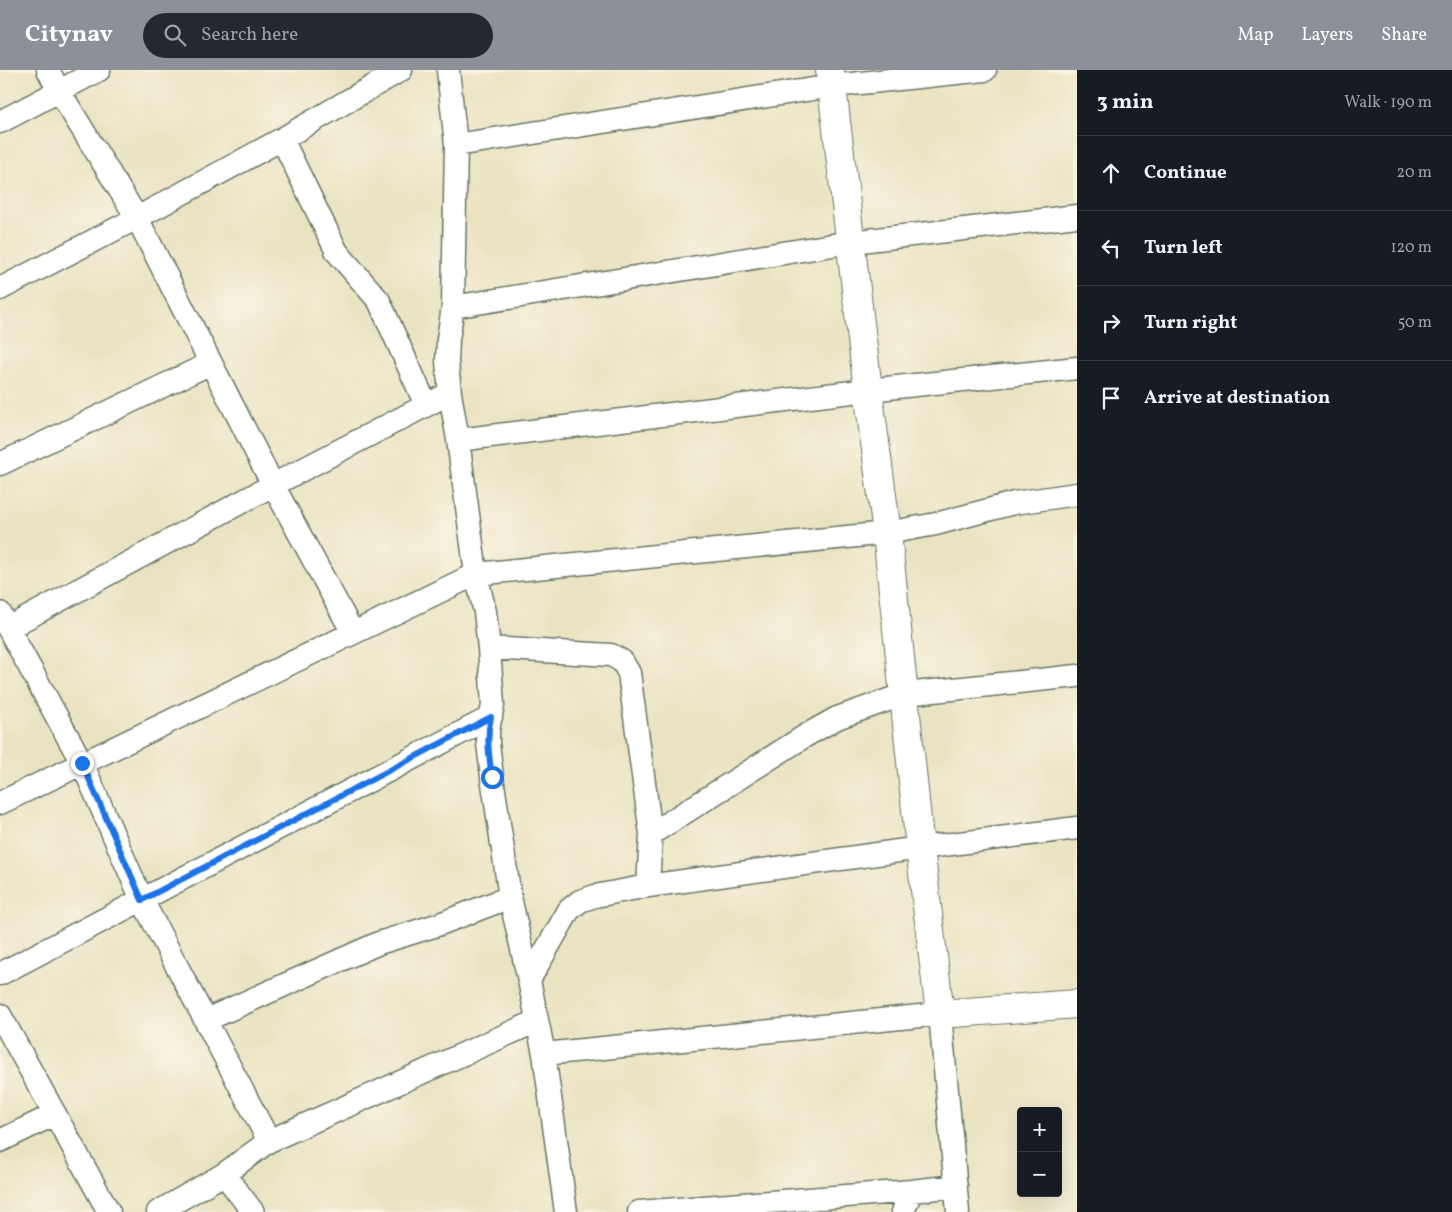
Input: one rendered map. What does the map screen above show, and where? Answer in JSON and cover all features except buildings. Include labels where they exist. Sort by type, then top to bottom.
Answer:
[{"type":"street","points":[[48,70],[136,218],[273,485],[353,633]]},
{"type":"street","points":[[0,122],[99,70]]},
{"type":"street","points":[[0,289],[282,139],[401,70]]},
{"type":"street","points":[[448,70],[456,145],[453,307],[448,339],[447,362],[450,393],[476,574],[489,648],[493,705],[488,730],[488,743],[510,897],[530,980],[544,1054],[566,1212]]},
{"type":"street","points":[[456,145],[831,78],[985,70]]},
{"type":"street","points":[[831,78],[887,533],[920,848],[940,1014],[958,1212]]},
{"type":"street","points":[[282,139],[337,252],[379,301],[426,406]]},
{"type":"street","points":[[453,307],[851,242],[1077,216]]},
{"type":"street","points":[[0,464],[211,363]]},
{"type":"street","points":[[458,440],[868,390],[1077,368]]},
{"type":"street","points":[[269,1141],[142,900],[82,763],[4,621],[450,393]]},
{"type":"street","points":[[0,803],[476,574],[887,533],[936,524],[1014,503],[1077,494]]},
{"type":"street","points":[[489,648],[611,655],[622,661],[629,673],[651,834],[648,886]]},
{"type":"street","points":[[651,834],[805,736],[837,718],[905,694],[1077,676]]},
{"type":"street","points":[[0,974],[491,717]]},
{"type":"street","points":[[530,980],[570,910],[580,901],[595,896],[648,886],[1077,828]]},
{"type":"street","points":[[206,1020],[371,946],[428,928],[510,897]]},
{"type":"street","points":[[544,1054],[940,1014],[1077,1004]]},
{"type":"street","points":[[0,1015],[110,1212]]},
{"type":"street","points":[[158,1212],[224,1174],[269,1141],[537,1021]]},
{"type":"street","points":[[0,1142],[55,1114]]},
{"type":"street","points":[[224,1174],[253,1212]]},
{"type":"street","points":[[639,1212],[907,1202],[956,1186]]},
{"type":"route","points":[[82,763],[142,900],[491,717],[488,743],[492,777]]}]
